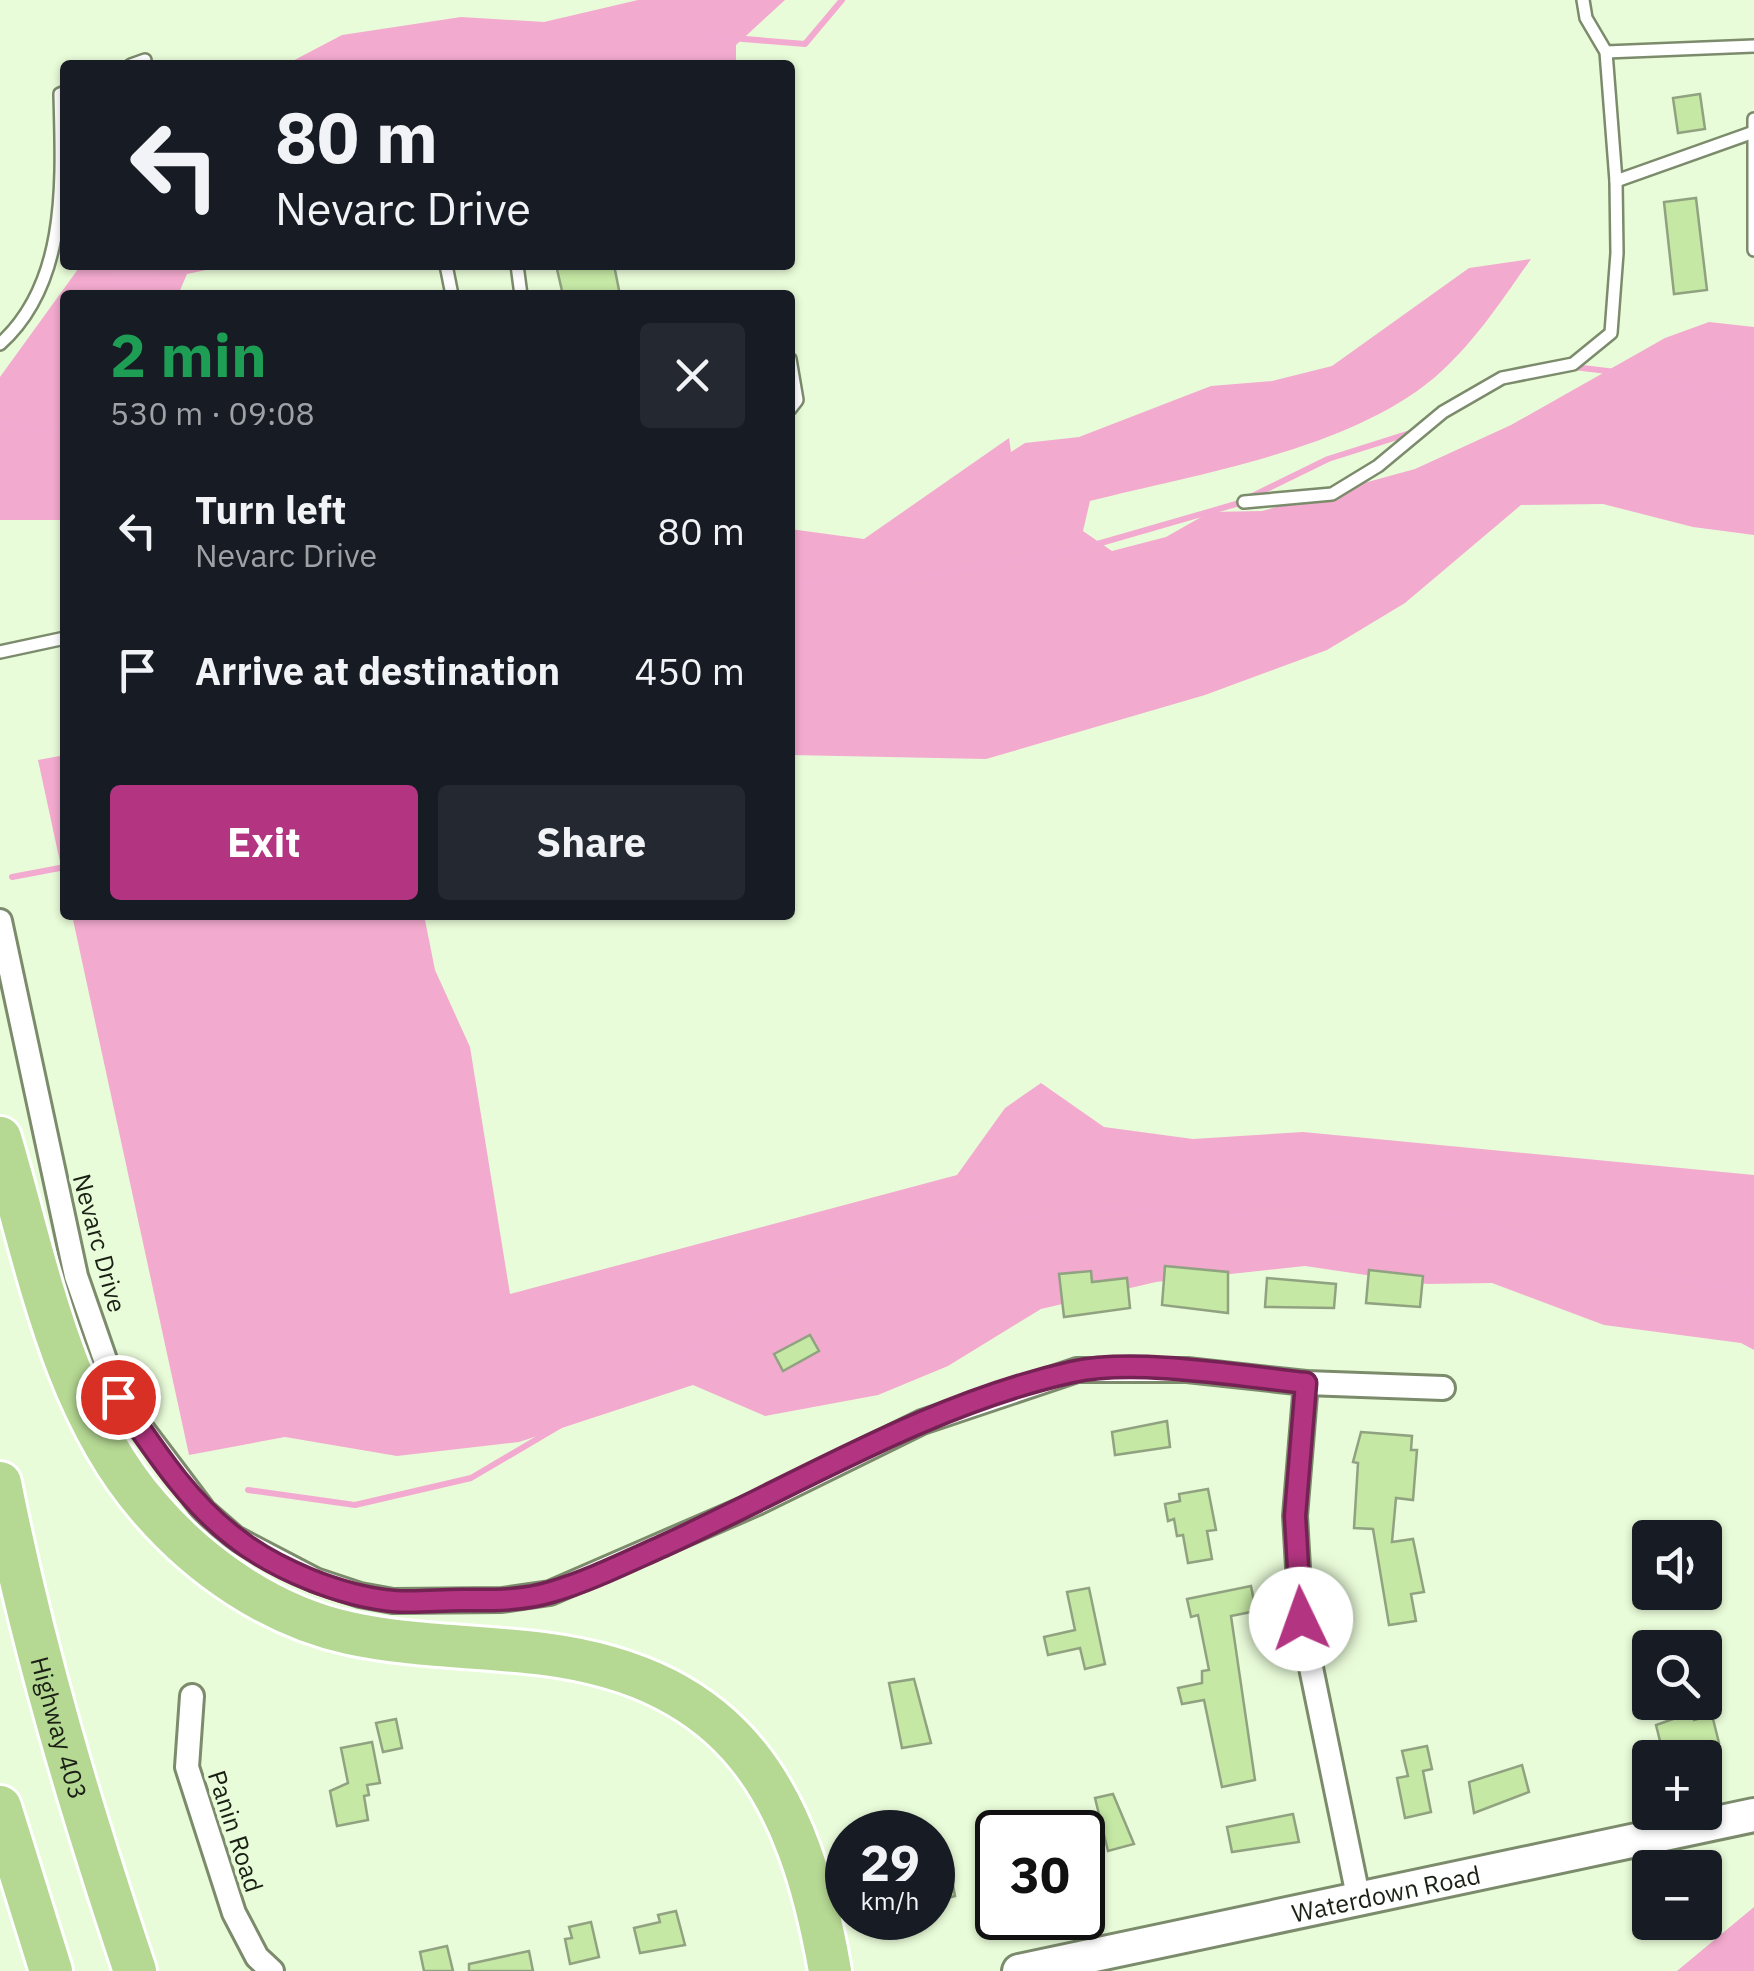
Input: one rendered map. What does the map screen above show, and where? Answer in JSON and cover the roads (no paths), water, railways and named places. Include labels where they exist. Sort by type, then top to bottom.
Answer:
[{"type":"highway","points":[[0,1138],[62,1350],[90,1419],[125,1478],[172,1532],[226,1578],[312,1622],[412,1643],[510,1650],[593,1664],[688,1700],[734,1739],[780,1801],[806,1861],[830,1971]]},
{"type":"highway","name":"Highway 403","points":[[0,1483],[20,1584],[72,1784],[134,1971]]},
{"type":"highway","points":[[0,1808],[51,1971]]},
{"type":"main road","name":"Waterdown Road","points":[[1019,1971],[1754,1815]]},
{"type":"street","name":"Nevarc Drive","points":[[0,921],[76,1276],[118,1397],[194,1499],[235,1538],[315,1580],[360,1595],[393,1601],[502,1600],[550,1593],[755,1504],[922,1422],[1077,1370],[1186,1370],[1306,1383],[1444,1388]]},
{"type":"street","points":[[1306,1383],[1295,1516],[1301,1619],[1358,1896]]},
{"type":"street","name":"Panin Road","points":[[192,1696],[187,1767],[234,1913],[256,1957],[272,1971]]},
{"type":"lane","points":[[1244,502],[1332,494],[1378,466],[1443,412],[1502,378],[1573,364],[1610,333],[1617,253],[1616,181],[1606,52],[1586,18],[1583,0]]},
{"type":"lane","points":[[1606,52],[1754,46]]},
{"type":"lane","points":[[1754,119],[1754,250]]},
{"type":"lane","points":[[1616,181],[1753,133]]},
{"type":"lane","points":[[0,344],[42,284],[60,207]]},
{"type":"lane","points":[[0,652],[60,639]]},
{"type":"waterway","points":[[677,60],[708,36],[805,44],[842,0]]},
{"type":"waterway","points":[[1574,367],[1649,376],[1754,409]]},
{"type":"waterway","points":[[3,423],[45,431],[60,424]]},
{"type":"waterway","points":[[795,582],[901,580],[1080,549],[1236,504],[1328,459],[1410,433]]},
{"type":"waterway","points":[[12,877],[60,868]]},
{"type":"waterway","points":[[248,1490],[355,1505],[471,1478],[795,1287],[1010,1220],[1100,1208],[1352,1219],[1460,1214],[1597,1261],[1754,1294]]}]
